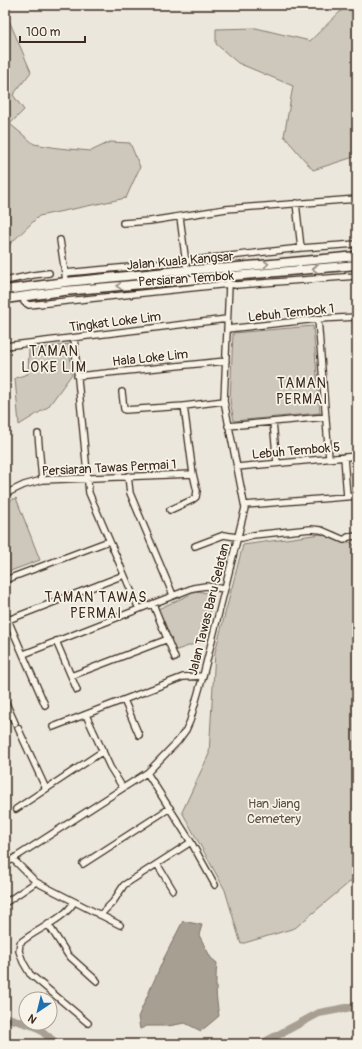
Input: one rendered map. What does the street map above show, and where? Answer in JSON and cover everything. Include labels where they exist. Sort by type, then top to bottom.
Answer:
[{"type":"highway","points":[[333,267],[335,264],[344,262],[348,256],[351,260],[357,262]]},
{"type":"highway","name":"Jalan Kuala Kangsar","points":[[5,290],[66,282],[187,270],[227,268],[357,256]]},
{"type":"highway","name":"Jalan Kuala Kangsar","points":[[5,299],[64,291],[228,280],[357,265]]},
{"type":"street","points":[[123,223],[180,217],[226,209],[357,198]]},
{"type":"street","points":[[296,203],[300,248]]},
{"type":"street","points":[[180,217],[187,270]]},
{"type":"street","points":[[60,240],[66,282]]},
{"type":"street","points":[[65,273],[300,248],[357,244]]},
{"type":"street","points":[[347,245],[348,256]]},
{"type":"street","name":"Jalan Tawas Baru Selatan","points":[[5,864],[147,773],[159,763],[186,730],[190,721],[203,676],[245,505],[224,401],[227,329],[227,268]]},
{"type":"street","points":[[5,281],[49,273]]},
{"type":"street","points":[[41,274],[41,285]]},
{"type":"street","name":"Persiaran Tembok","points":[[228,280],[236,285],[357,276]]},
{"type":"street","name":"Lebuh Tembok 1","points":[[227,329],[318,319],[357,317]]},
{"type":"street","name":"Tingkat Loke Lim","points":[[5,346],[227,319]]},
{"type":"street","points":[[318,319],[329,458]]},
{"type":"street","points":[[74,338],[87,478],[91,499],[140,609]]},
{"type":"street","name":"Hala Loke Lim","points":[[77,376],[226,361]]},
{"type":"street","points":[[122,392],[124,409],[128,410],[184,406],[224,401]]},
{"type":"street","points":[[170,510],[192,500],[196,497],[197,492],[193,474],[184,406]]},
{"type":"street","points":[[228,426],[326,417]]},
{"type":"street","points":[[273,422],[277,463]]},
{"type":"street","points":[[38,434],[42,480]]},
{"type":"street","name":"Lebuh Tembok 5","points":[[237,467],[357,456]]},
{"type":"street","points":[[344,457],[347,496]]},
{"type":"street","name":"Persiaran Tawas Permai 1","points":[[5,494],[24,485],[42,480],[193,474]]},
{"type":"street","points":[[128,476],[130,494],[173,595]]},
{"type":"street","points":[[245,505],[357,496]]},
{"type":"street","points":[[195,546],[224,535],[238,538],[311,529],[321,530],[344,540],[348,537],[357,536]]},
{"type":"street","points":[[5,580],[109,541]]},
{"type":"street","points":[[8,620],[124,575]]},
{"type":"street","points":[[24,654],[173,595],[206,586],[224,589]]},
{"type":"street","points":[[153,604],[175,658]]},
{"type":"street","points":[[5,613],[45,705]]},
{"type":"street","points":[[71,676],[168,639]]},
{"type":"street","points":[[56,641],[77,690]]},
{"type":"street","points":[[53,727],[183,677],[203,676]]},
{"type":"street","points":[[124,700],[139,735]]},
{"type":"street","points":[[5,701],[46,789]]},
{"type":"street","points":[[86,715],[123,788]]},
{"type":"street","points":[[16,809],[103,751]]},
{"type":"street","points":[[147,773],[191,842],[215,885]]},
{"type":"street","points":[[83,864],[170,808]]},
{"type":"street","points":[[100,915],[115,899],[124,885],[191,842]]},
{"type":"street","points":[[13,859],[36,882],[120,925]]},
{"type":"street","points":[[156,864],[173,890]]},
{"type":"street","points":[[5,903],[36,882]]},
{"type":"street","points":[[74,902],[67,912],[29,935],[20,943],[19,951],[30,974],[88,1023]]},
{"type":"street","points":[[48,924],[68,955],[97,981]]},
{"type":"green space","points":[[347,5],[357,5],[357,156],[313,170],[284,136],[293,86],[238,63],[216,44],[216,29],[256,28],[310,41]]},
{"type":"green space","points":[[5,11],[31,72],[13,95],[24,110],[10,124],[34,144],[58,148],[91,151],[110,142],[130,143],[140,167],[126,198],[39,216],[9,245],[5,246]]},
{"type":"green space","points":[[313,326],[320,413],[234,421],[230,401],[233,333]]},
{"type":"green space","points":[[69,344],[72,374],[48,407],[19,425],[15,378],[28,374],[29,350]]},
{"type":"green space","points":[[16,498],[40,560],[5,573],[5,503]]},
{"type":"green space","name":"Han Jiang Cemetery","points":[[335,532],[357,547],[357,876],[295,928],[241,944],[225,890],[182,812],[209,754],[215,652],[243,545]]},
{"type":"green space","points":[[198,591],[214,595],[203,641],[174,651],[158,609]]},
{"type":"shaded area","points":[[183,921],[202,925],[199,935],[211,958],[217,963],[216,990],[219,1016],[201,1031],[185,1023],[168,1026],[147,1026],[140,1029],[138,1017],[164,958]]},
{"type":"waterway","points":[[261,1044],[319,1013],[357,1006]]},
{"type":"waterway","points":[[5,1017],[37,1027],[57,1044]]},
{"type":"district","name":"TAMAN LOKE LIM","points":[[54,360]]},
{"type":"district","name":"TAMAN PERMAI","points":[[302,392]]},
{"type":"district","name":"TAMAN TAWAS PERMAI","points":[[96,606]]}]
